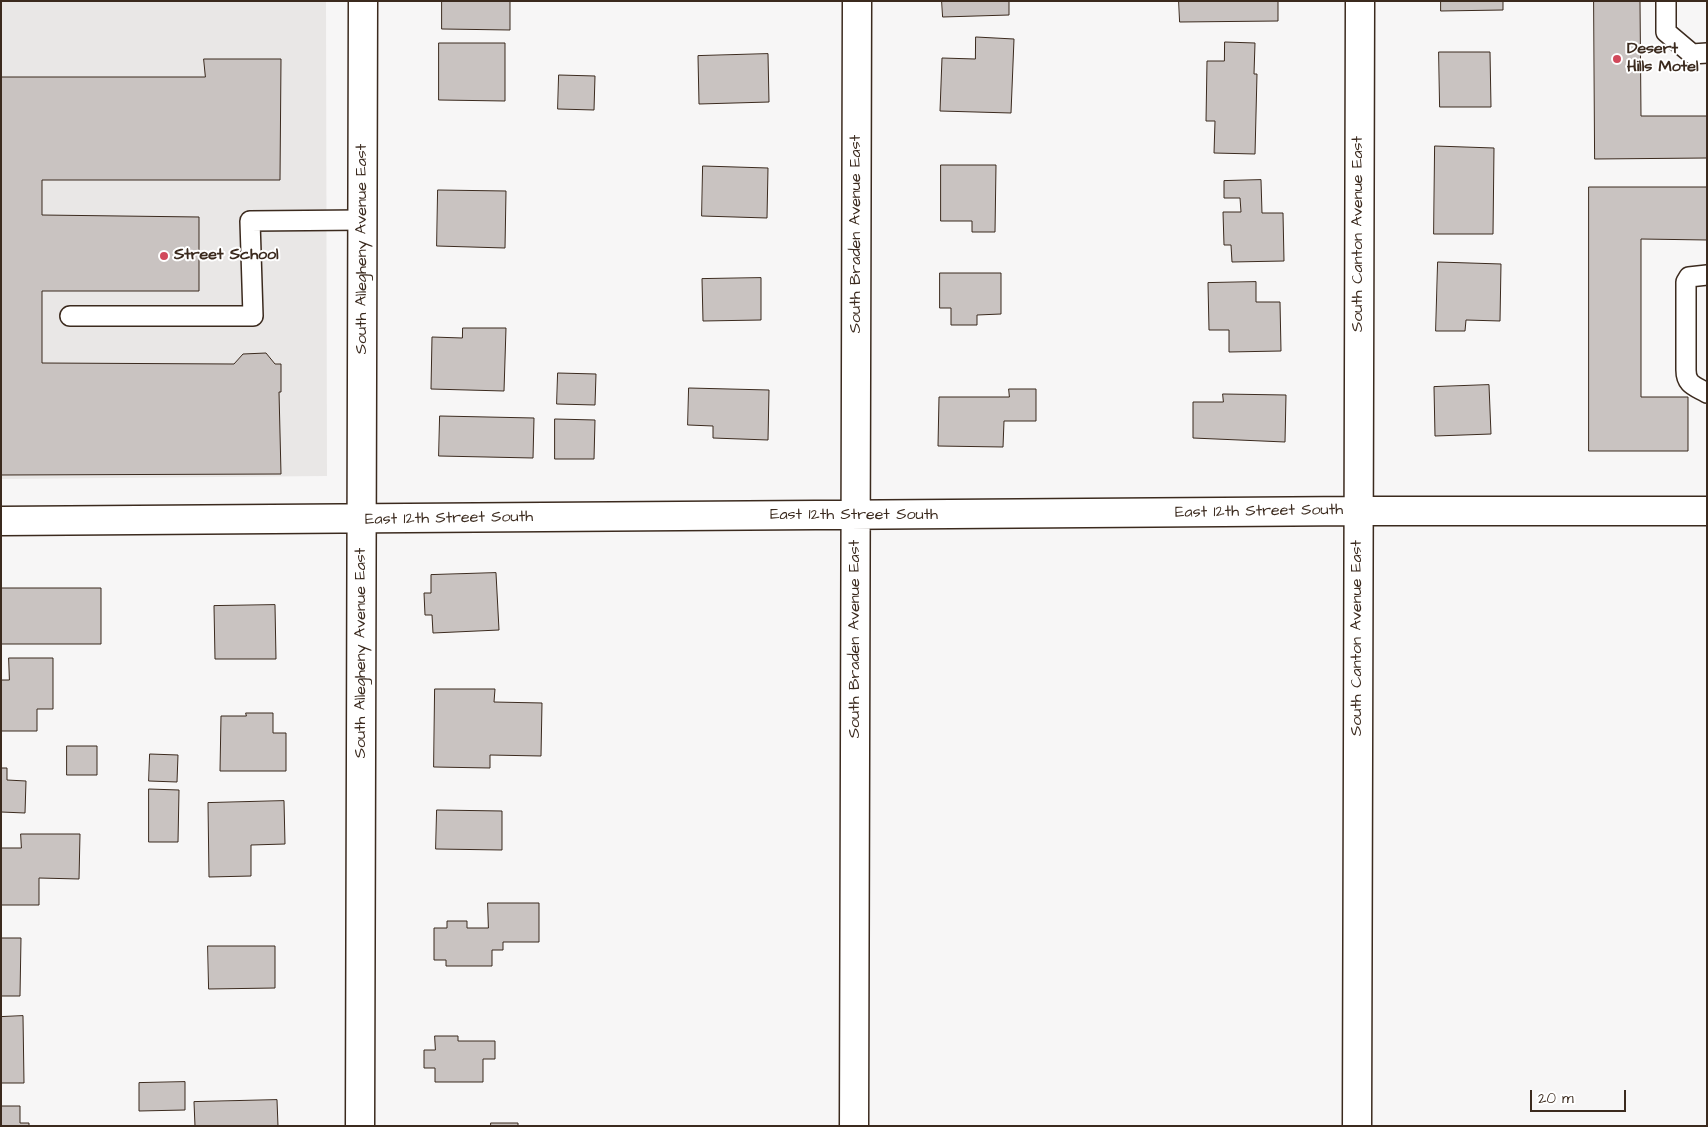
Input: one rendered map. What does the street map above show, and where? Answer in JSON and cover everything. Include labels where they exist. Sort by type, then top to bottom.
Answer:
[{"type":"street","name":"South Allegheny Avenue East","points":[[360,1126],[363,1]]},
{"type":"street","name":"South Braden Avenue East","points":[[854,1126],[857,1]]},
{"type":"street","name":"South Canton Avenue East","points":[[1357,1126],[1360,1]]},
{"type":"street","name":"East 12th Street South","points":[[1,522],[1358,511],[1707,511]]},
{"type":"lane","points":[[1666,1],[1666,32],[1692,54],[1707,54]]},
{"type":"lane","points":[[70,316],[253,316],[250,221],[363,220]]},
{"type":"lane","points":[[1707,275],[1689,277],[1686,282],[1686,378],[1688,382],[1707,393]]},
{"type":"shaded area","name":"Street School","points":[[1,1],[326,1],[327,476],[1,479]]},
{"type":"building","points":[[442,1],[510,1],[510,30],[442,29]]},
{"type":"building","points":[[942,1],[1009,1],[1009,15],[943,17]]},
{"type":"building","points":[[1179,1],[1278,1],[1278,21],[1180,22]]},
{"type":"building","points":[[1441,1],[1503,1],[1503,10],[1441,11]]},
{"type":"building","name":"Desert Hills Motel","points":[[1594,1],[1640,1],[1641,116],[1707,116],[1707,158],[1595,159]]},
{"type":"building","points":[[976,37],[1014,39],[1011,113],[940,111],[942,58],[975,59]]},
{"type":"building","points":[[1225,42],[1255,43],[1254,74],[1257,74],[1255,154],[1214,153],[1215,121],[1206,121],[1207,61],[1224,61]]},
{"type":"building","points":[[439,43],[505,43],[505,101],[439,100]]},
{"type":"building","points":[[1439,52],[1490,52],[1491,107],[1440,107]]},
{"type":"building","points":[[768,54],[769,102],[699,104],[698,56]]},
{"type":"building","points":[[204,59],[281,59],[280,180],[42,180],[42,215],[199,217],[199,291],[42,291],[42,363],[234,364],[243,354],[266,353],[275,364],[281,364],[281,392],[279,392],[281,474],[1,475],[1,77],[205,77]]},
{"type":"building","points":[[559,75],[595,76],[594,110],[558,109]]},
{"type":"building","points":[[1435,146],[1494,148],[1493,234],[1434,234]]},
{"type":"building","points":[[941,165],[996,165],[995,232],[972,232],[972,221],[941,221]]},
{"type":"building","points":[[703,166],[768,168],[767,218],[702,216]]},
{"type":"building","points":[[1261,180],[1262,213],[1283,213],[1284,261],[1232,262],[1231,245],[1224,245],[1223,212],[1241,212],[1240,198],[1224,198],[1224,181]]},
{"type":"building","points":[[1589,187],[1707,187],[1707,240],[1641,239],[1641,397],[1688,397],[1688,451],[1589,451]]},
{"type":"building","points":[[438,190],[506,191],[505,248],[437,246]]},
{"type":"building","points":[[1438,262],[1501,264],[1500,321],[1466,320],[1465,331],[1436,331]]},
{"type":"building","points":[[940,273],[1001,273],[1001,314],[977,315],[977,325],[951,325],[951,308],[940,308]]},
{"type":"building","points":[[761,278],[761,320],[703,321],[702,279]]},
{"type":"building","points":[[1256,282],[1256,302],[1280,302],[1281,351],[1229,352],[1229,330],[1209,330],[1208,283]]},
{"type":"building","points":[[463,328],[506,328],[504,391],[431,389],[432,337],[462,338]]},
{"type":"building","points":[[558,373],[596,374],[595,405],[557,404]]},
{"type":"building","points":[[1489,385],[1491,434],[1435,436],[1434,387]]},
{"type":"building","points":[[689,388],[769,390],[768,440],[713,438],[713,426],[688,425]]},
{"type":"building","points":[[1009,389],[1036,389],[1036,421],[1004,421],[1003,447],[938,446],[939,397],[1009,397]]},
{"type":"building","points":[[1223,394],[1286,395],[1285,442],[1193,438],[1193,402],[1223,402]]},
{"type":"building","points":[[440,416],[534,418],[533,458],[439,456]]},
{"type":"building","points":[[555,419],[595,420],[594,459],[555,459]]},
{"type":"building","points":[[496,573],[499,630],[433,633],[432,615],[425,615],[424,593],[431,593],[431,575]]},
{"type":"building","points":[[1,588],[101,588],[101,644],[1,644]]},
{"type":"building","points":[[275,605],[276,659],[215,659],[214,606]]},
{"type":"building","points":[[9,658],[53,658],[53,709],[37,709],[37,731],[1,731],[1,680],[9,680]]},
{"type":"building","points":[[435,689],[495,689],[494,702],[542,703],[541,756],[490,755],[490,768],[434,767]]},
{"type":"building","points":[[246,713],[273,713],[273,733],[286,733],[286,771],[220,771],[221,716],[246,716]]},
{"type":"building","points":[[67,746],[97,746],[97,775],[67,775]]},
{"type":"building","points":[[150,754],[178,755],[177,782],[149,781]]},
{"type":"building","points":[[1,768],[7,768],[7,780],[26,781],[25,813],[1,812]]},
{"type":"building","points":[[149,789],[179,790],[178,842],[149,842]]},
{"type":"building","points":[[284,801],[285,844],[251,845],[251,876],[209,877],[208,803]]},
{"type":"building","points":[[437,810],[502,811],[502,850],[436,849]]},
{"type":"building","points":[[21,834],[80,834],[79,879],[39,878],[39,905],[1,905],[1,848],[21,848]]},
{"type":"building","points":[[488,903],[539,903],[539,942],[503,942],[503,950],[492,950],[492,966],[446,966],[446,960],[434,960],[434,928],[447,928],[447,921],[467,921],[467,928],[488,928]]},
{"type":"building","points":[[1,938],[21,938],[20,996],[1,996]]},
{"type":"building","points":[[208,946],[275,946],[275,988],[209,989]]},
{"type":"building","points":[[23,1016],[24,1083],[1,1083],[1,1017]]},
{"type":"building","points":[[435,1036],[458,1036],[458,1041],[495,1041],[495,1059],[483,1059],[483,1082],[435,1082],[435,1068],[424,1068],[424,1050],[435,1050]]},
{"type":"building","points":[[185,1082],[185,1110],[139,1111],[139,1083]]},
{"type":"building","points":[[277,1100],[278,1126],[195,1126],[194,1102]]},
{"type":"building","points":[[1,1106],[20,1106],[20,1123],[29,1123],[29,1126],[1,1126]]},
{"type":"building","points":[[491,1123],[518,1123],[518,1126],[491,1126]]},
{"type":"place","name":"Desert Hills Motel","points":[[1617,59]]},
{"type":"place","name":"Street School","points":[[164,256]]}]
